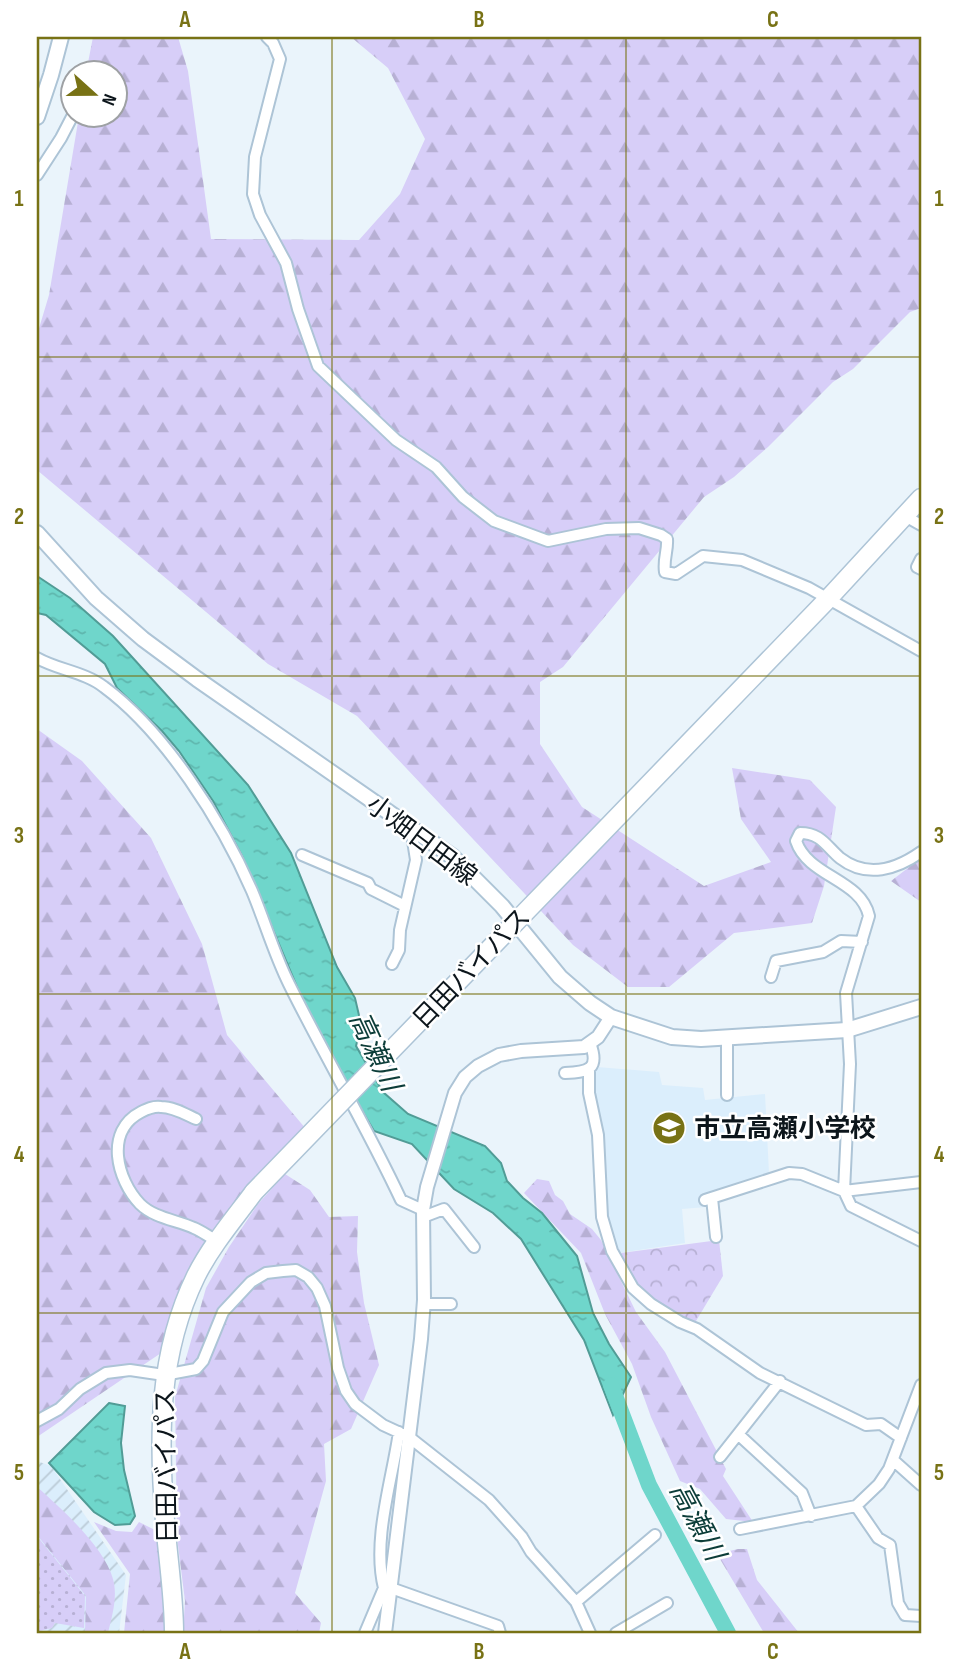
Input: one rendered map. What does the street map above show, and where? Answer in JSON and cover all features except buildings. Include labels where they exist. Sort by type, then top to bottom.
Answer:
[{"type":"highway","name":"日田バイパス","points":[[174,1633],[174,1604],[160,1458],[164,1375],[171,1343],[196,1276],[217,1241],[254,1192],[827,600],[921,498]]},
{"type":"main road","points":[[37,117],[61,37]]},
{"type":"main road","name":"小畑日田線","points":[[37,533],[96,598],[143,639],[453,857],[502,906],[560,977],[611,1017],[672,1037],[701,1039],[847,1030],[921,1007]]},
{"type":"street","points":[[267,37],[273,43],[280,59],[255,158],[253,194],[286,263],[298,309],[318,366],[396,440],[436,467],[463,497],[494,521],[548,541],[606,529],[639,528],[667,539],[668,549],[663,559],[665,572],[677,574],[703,556],[742,560],[808,588],[921,651]]},
{"type":"street","points":[[37,175],[65,130]]},
{"type":"street","points":[[905,516],[921,525]]},
{"type":"street","points":[[921,559],[917,567],[921,569]]},
{"type":"street","points":[[37,657],[45,663],[104,686],[160,739],[229,846],[252,891],[268,937],[292,990],[322,1051],[376,1147],[401,1200],[423,1214],[444,1209],[474,1247]]},
{"type":"street","points":[[392,964],[399,950],[400,930],[416,860],[411,828]]},
{"type":"street","points":[[921,852],[890,869],[868,870],[841,858],[821,838],[810,833],[800,833],[796,841],[800,853],[815,866],[859,894],[866,903],[869,916],[846,993],[850,1065],[844,1191],[852,1206],[921,1241]]},
{"type":"street","points":[[302,855],[368,883],[371,889],[405,906]]},
{"type":"street","points":[[771,977],[776,961],[823,951],[841,941],[862,942]]},
{"type":"street","points":[[385,1633],[405,1434],[424,1304],[423,1214],[427,1187],[455,1093],[465,1077],[478,1066],[499,1055],[584,1047],[598,1037],[611,1017]]},
{"type":"street","points":[[727,1038],[727,1095]]},
{"type":"street","points":[[565,1073],[589,1069],[594,1064],[595,1056],[590,1043]]},
{"type":"street","points":[[589,1069],[589,1093],[598,1135],[602,1217],[612,1251],[633,1288],[651,1304],[697,1329],[760,1373],[866,1425],[881,1424],[901,1438]]},
{"type":"street","points":[[196,1119],[177,1110],[161,1107],[150,1108],[135,1115],[127,1120],[119,1134],[118,1159],[121,1176],[142,1206],[158,1215],[195,1228],[217,1241]]},
{"type":"street","points":[[716,1237],[708,1199],[789,1173],[802,1174],[844,1191],[921,1182]]},
{"type":"street","points":[[37,1421],[59,1409],[80,1389],[106,1373],[130,1370],[164,1375],[196,1369],[203,1361],[223,1312],[251,1282],[266,1273],[296,1270],[307,1276],[317,1288],[325,1306],[338,1368],[346,1391],[355,1404],[369,1416],[405,1434],[489,1500],[576,1602],[589,1630],[576,1633]]},
{"type":"street","points":[[424,1304],[451,1304]]},
{"type":"street","points":[[720,1457],[780,1381]]},
{"type":"street","points":[[740,1529],[856,1506],[879,1484],[893,1460],[921,1385]]},
{"type":"street","points":[[738,1435],[802,1493],[811,1516]]},
{"type":"street","points":[[893,1460],[921,1485]]},
{"type":"street","points":[[856,1506],[878,1538],[890,1545],[898,1603],[905,1615],[921,1616]]},
{"type":"street","points":[[576,1602],[655,1535]]},
{"type":"street","points":[[365,1633],[388,1588]]},
{"type":"street","points":[[388,1588],[498,1626],[500,1633]]},
{"type":"street","points":[[616,1633],[667,1603]]},
{"type":"shaded area","points":[[597,1067],[659,1072],[662,1085],[703,1088],[705,1100],[765,1094],[769,1173],[708,1193],[706,1207],[682,1209],[685,1243],[619,1253],[606,1219],[599,1116],[592,1091],[593,1070]]},
{"type":"shaded area","points":[[37,1461],[51,1466],[126,1575],[119,1633],[37,1633]]},
{"type":"green space","points":[[93,37],[178,37],[188,71],[211,239],[359,240],[400,194],[425,139],[388,68],[351,37],[921,37],[921,308],[910,312],[853,369],[833,382],[734,477],[704,497],[563,667],[540,682],[540,744],[582,807],[704,886],[771,862],[741,819],[732,768],[810,780],[836,807],[824,886],[812,923],[734,933],[669,987],[628,987],[573,945],[357,716],[268,664],[37,470],[37,335],[49,295],[77,130],[130,130],[130,60],[89,60]]},
{"type":"green space","points":[[37,729],[82,761],[151,838],[202,944],[227,1035],[306,1129],[226,1215],[164,1351],[37,1437]]},
{"type":"green space","points":[[921,858],[921,902],[891,881]]},
{"type":"green space","points":[[285,1174],[310,1190],[329,1217],[358,1216],[357,1252],[364,1303],[379,1365],[351,1429],[324,1444],[326,1481],[295,1593],[321,1623],[319,1633],[183,1633],[185,1601],[177,1537],[175,1397],[206,1288],[258,1204]]},
{"type":"green space","points":[[537,1179],[549,1181],[555,1195],[563,1201],[570,1214],[592,1229],[601,1240],[636,1312],[665,1352],[726,1469],[723,1476],[753,1522],[726,1519],[700,1489],[680,1481],[651,1417],[632,1364],[605,1314],[581,1253],[524,1193]]},
{"type":"green space","points":[[719,1240],[723,1276],[696,1321],[692,1322],[654,1300],[637,1284],[621,1253]]},
{"type":"green space","points":[[37,1487],[81,1529],[108,1567],[115,1593],[108,1633],[85,1633],[86,1596],[37,1535]]},
{"type":"green space","points":[[94,1522],[116,1531],[132,1532],[139,1522],[157,1531],[168,1633],[124,1633],[130,1574]]},
{"type":"green space","points":[[37,1536],[85,1596],[84,1628],[55,1623],[52,1628],[39,1631]]},
{"type":"green space","points":[[747,1549],[757,1580],[799,1633],[764,1633],[717,1554]]},
{"type":"water","points":[[37,576],[70,598],[113,636],[248,785],[291,853],[337,967],[355,998],[361,1024],[356,1046],[383,1092],[408,1114],[485,1146],[501,1163],[507,1181],[542,1213],[577,1256],[593,1313],[631,1377],[613,1415],[584,1340],[521,1239],[493,1213],[454,1189],[412,1144],[374,1131],[305,1006],[242,856],[213,801],[179,751],[117,688],[105,664],[46,615],[37,613]]},
{"type":"water","points":[[109,1403],[125,1406],[121,1443],[124,1470],[135,1516],[130,1524],[115,1525],[94,1512],[49,1463]]},
{"type":"waterway","name":"高瀬川","points":[[611,1385],[649,1485],[728,1633]]},
{"type":"place","name":"市立高瀬小学校","points":[[669,1128]]}]
